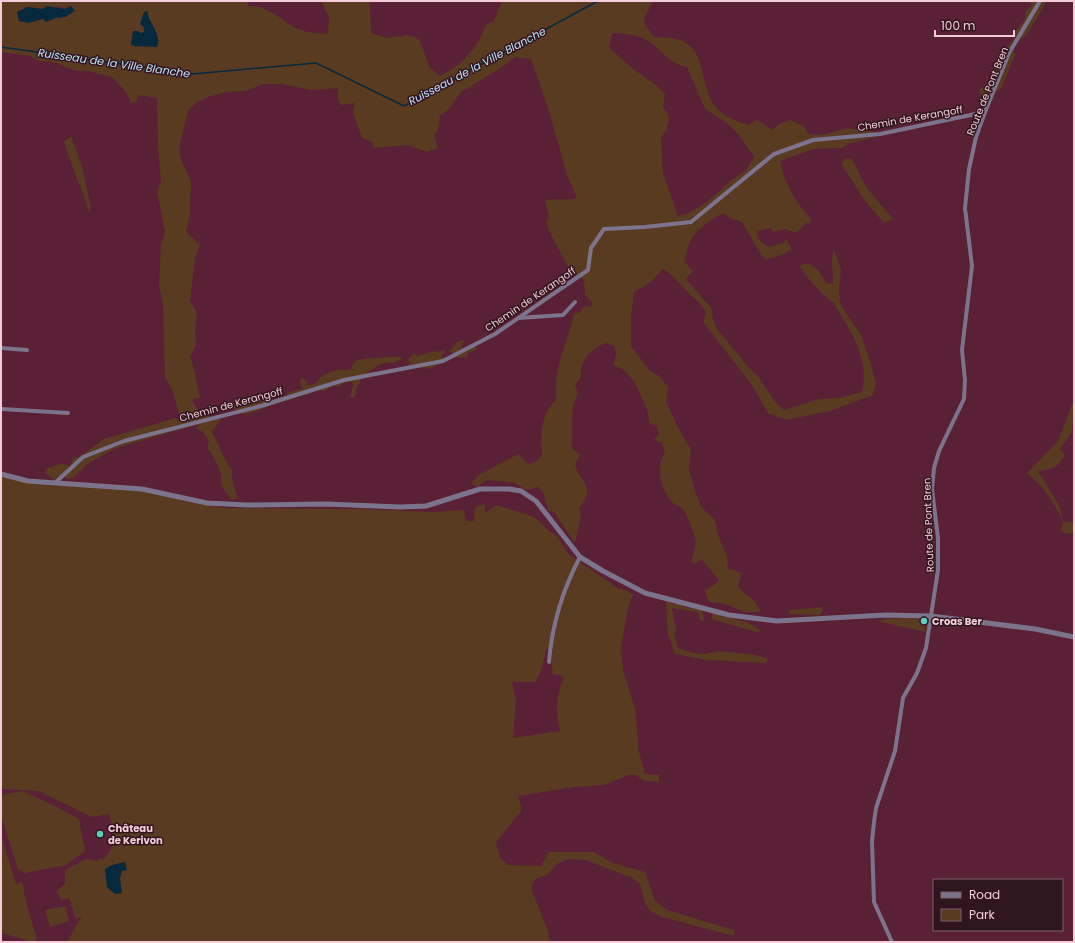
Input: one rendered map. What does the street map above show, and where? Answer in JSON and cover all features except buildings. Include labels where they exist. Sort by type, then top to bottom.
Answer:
[{"type":"street","name":"Route de Pont Bren","points":[[892,942],[874,902],[872,841],[876,808],[895,751],[904,698],[917,673],[926,648],[935,595],[939,557],[933,478],[939,451],[964,399],[966,380],[962,350],[972,266],[965,208],[965,190],[976,137],[985,112],[1009,53],[1040,1]]},
{"type":"street","name":"Chemin de Kerangoff","points":[[55,482],[83,458],[124,441],[261,406],[344,380],[443,361],[495,334],[588,270],[590,248],[604,229],[645,227],[691,222],[774,154],[812,140],[880,134],[985,112]]},
{"type":"street","points":[[518,318],[563,315],[575,302]]},
{"type":"street","points":[[1,348],[27,350]]},
{"type":"street","points":[[1,409],[68,413]]},
{"type":"street","points":[[1,474],[28,481],[142,488],[207,503],[247,505],[326,504],[400,507],[426,506],[480,489],[509,488],[521,491],[536,500],[580,557],[645,593],[729,615],[751,619],[777,621],[885,614],[931,616],[1035,629],[1074,637]]},
{"type":"street","points":[[549,662],[551,635],[568,581],[580,557]]},
{"type":"green space","points":[[1,1],[248,1],[248,6],[255,6],[267,10],[300,30],[328,34],[329,18],[321,1],[370,1],[371,33],[386,38],[408,35],[419,39],[430,68],[440,76],[456,66],[474,49],[486,25],[494,21],[502,1],[653,1],[644,19],[646,26],[654,37],[676,39],[686,43],[693,49],[698,57],[709,96],[717,109],[725,115],[748,125],[757,120],[773,130],[779,124],[791,120],[804,126],[808,134],[824,135],[846,128],[872,131],[875,137],[848,144],[842,148],[814,149],[780,161],[784,177],[800,206],[811,219],[810,224],[806,223],[796,233],[785,229],[773,232],[771,228],[757,231],[760,240],[769,247],[782,243],[786,240],[792,248],[786,253],[766,260],[761,255],[742,222],[722,213],[696,232],[689,244],[685,262],[693,271],[686,279],[712,309],[713,319],[717,329],[749,368],[758,376],[775,402],[784,410],[819,399],[840,398],[862,392],[864,379],[863,367],[861,356],[852,334],[833,302],[830,301],[812,283],[799,266],[809,264],[816,267],[826,283],[833,284],[832,258],[834,250],[841,269],[839,291],[841,306],[861,335],[876,383],[873,395],[830,411],[786,420],[768,413],[752,385],[703,322],[706,312],[704,308],[671,275],[663,269],[650,283],[634,292],[631,319],[631,346],[650,371],[659,376],[668,387],[666,401],[676,424],[691,450],[689,469],[701,507],[715,520],[717,533],[727,556],[728,568],[741,573],[738,587],[755,602],[761,612],[744,612],[726,604],[709,602],[705,591],[719,581],[702,559],[694,564],[691,562],[695,546],[695,538],[684,511],[681,507],[673,503],[662,485],[660,471],[662,458],[665,452],[662,443],[654,440],[659,434],[657,426],[649,423],[646,409],[634,381],[627,373],[619,367],[613,365],[616,355],[615,347],[607,343],[596,348],[584,360],[581,377],[575,385],[578,394],[572,413],[571,447],[580,455],[575,464],[586,485],[587,495],[579,509],[581,516],[575,543],[554,512],[548,510],[543,492],[538,487],[526,490],[515,483],[488,480],[476,487],[471,483],[479,475],[518,454],[528,464],[537,461],[542,455],[541,440],[544,418],[551,405],[556,400],[557,376],[561,356],[574,314],[580,312],[583,307],[592,306],[592,302],[585,295],[584,280],[571,272],[551,235],[546,222],[549,216],[545,200],[577,198],[567,175],[549,111],[531,59],[515,57],[499,69],[462,91],[450,108],[440,115],[438,130],[434,136],[438,148],[427,152],[407,145],[374,148],[371,141],[362,138],[353,113],[355,103],[341,105],[338,98],[338,88],[312,90],[281,84],[264,84],[245,91],[227,92],[208,97],[196,103],[188,111],[179,148],[181,160],[191,181],[190,215],[186,232],[200,245],[195,257],[190,301],[197,313],[195,328],[196,344],[190,357],[194,367],[200,397],[192,400],[199,413],[207,413],[209,416],[221,419],[212,432],[229,466],[232,469],[232,478],[237,498],[231,500],[223,488],[220,471],[207,448],[209,441],[203,432],[196,428],[199,424],[116,448],[87,464],[73,478],[68,479],[65,477],[58,477],[54,480],[45,472],[48,467],[52,468],[56,465],[63,464],[70,467],[73,457],[79,457],[104,439],[176,418],[181,421],[172,389],[165,377],[163,304],[159,285],[161,244],[165,232],[157,191],[161,181],[158,149],[157,98],[139,95],[136,102],[131,103],[126,92],[112,77],[88,71],[76,71],[53,62],[39,61],[30,56],[1,52]],"holes":[[[27,7],[43,9],[60,7],[75,11],[65,17],[43,19],[28,23],[19,21],[17,12]],[[147,15],[156,32],[157,47],[152,46],[141,34],[144,32],[142,18]],[[612,33],[635,36],[649,41],[673,62],[687,67],[705,109],[728,124],[739,135],[754,157],[747,169],[728,183],[706,203],[687,214],[678,216],[663,173],[661,138],[667,129],[669,117],[663,107],[665,94],[656,85],[636,71],[609,48]]]},
{"type":"green space","points":[[1030,1],[1047,1],[1027,34],[1021,39],[1015,37],[1014,33],[1024,20],[1026,11],[1032,5]]},
{"type":"green space","points":[[1015,37],[1008,51],[1016,53],[1001,89],[988,95],[981,95],[979,89],[986,86],[998,60]]},
{"type":"green space","points":[[71,136],[82,166],[91,208],[89,213],[84,195],[64,142]]},
{"type":"green space","points":[[845,158],[852,159],[866,187],[893,219],[884,223],[865,201],[842,165]]},
{"type":"green space","points":[[458,341],[464,341],[461,346],[463,349],[472,344],[477,348],[475,351],[468,352],[467,357],[453,358],[429,369],[421,367],[407,367],[410,362],[408,360],[414,353],[417,356],[429,353],[431,351],[436,352],[446,350],[441,356],[444,358],[452,355],[453,353],[448,351],[453,348]]},
{"type":"green space","points":[[400,357],[402,359],[396,362],[381,364],[367,373],[360,379],[360,383],[356,388],[354,398],[350,397],[354,383],[349,382],[342,384],[339,387],[333,386],[324,391],[314,391],[287,401],[285,400],[250,413],[238,414],[237,409],[233,409],[232,406],[241,401],[255,397],[268,401],[285,396],[289,392],[302,389],[300,380],[303,377],[308,385],[312,385],[318,382],[320,377],[331,372],[336,370],[351,369],[355,361]]},
{"type":"green space","points":[[1074,399],[1072,432],[1060,449],[1065,455],[1063,459],[1054,467],[1047,470],[1038,471],[1059,505],[1063,522],[1048,495],[1027,473],[1058,441]]},
{"type":"green space","points":[[1,475],[26,482],[141,490],[194,503],[227,508],[359,509],[432,512],[464,510],[466,521],[474,521],[475,507],[485,504],[485,513],[497,505],[534,517],[549,531],[557,536],[568,554],[619,589],[628,591],[633,595],[628,608],[621,647],[623,670],[635,709],[639,752],[645,774],[659,775],[659,782],[644,781],[636,775],[628,775],[604,785],[574,787],[518,796],[522,810],[496,842],[500,858],[508,865],[541,866],[549,852],[593,852],[613,863],[645,872],[655,901],[667,910],[734,930],[734,936],[662,917],[650,911],[645,903],[640,884],[632,878],[586,860],[568,859],[557,864],[547,875],[535,879],[531,888],[548,931],[550,942],[67,942],[82,916],[76,919],[69,898],[61,900],[57,890],[65,884],[65,870],[86,859],[98,861],[100,858],[104,859],[113,846],[119,846],[116,844],[114,833],[127,830],[127,828],[113,830],[109,814],[92,817],[38,791],[1,789]],"holes":[[[547,647],[551,657],[553,674],[560,675],[564,679],[559,691],[557,704],[560,731],[513,738],[516,700],[512,682],[535,682],[541,671]]]},
{"type":"green space","points":[[1063,522],[1074,522],[1074,534],[1064,533],[1061,530]]},
{"type":"green space","points":[[669,601],[672,604],[677,603],[684,607],[702,610],[704,620],[700,621],[698,612],[672,608],[676,630],[674,634],[678,648],[692,653],[704,654],[719,651],[757,655],[768,659],[766,663],[707,660],[675,654],[668,634],[666,603]]},
{"type":"green space","points":[[824,607],[820,615],[790,614],[789,610]]},
{"type":"green space","points":[[713,613],[750,624],[761,631],[756,632],[711,619]]},
{"type":"green space","points":[[886,619],[925,619],[927,621],[925,632],[878,621]]},
{"type":"green space","points":[[22,791],[79,819],[85,851],[66,865],[25,873],[18,869],[1,816],[1,795]]},
{"type":"green space","points":[[1,835],[16,884],[22,882],[27,906],[37,939],[33,942],[1,933]]},
{"type":"green space","points":[[65,906],[69,921],[50,927],[45,910]]},
{"type":"water","points":[[47,6],[64,9],[71,6],[75,11],[65,17],[61,17],[60,19],[58,17],[46,22],[43,19],[28,23],[19,21],[17,12],[27,7],[43,9]]},
{"type":"water","points":[[148,11],[149,19],[158,37],[157,47],[133,46],[131,44],[133,31],[138,31],[141,33],[144,32],[144,27],[140,24],[144,12]]},
{"type":"water","points":[[125,862],[127,870],[122,871],[120,878],[122,893],[115,894],[107,887],[105,869],[112,865]]},
{"type":"waterway","name":"Ruisseau de la Ville Blanche","points":[[1,47],[192,74],[316,63],[404,106],[598,1]]},
{"type":"place","name":"Croas Ber","points":[[924,621]]},
{"type":"place","name":"Château de Kerivon","points":[[100,834]]}]
